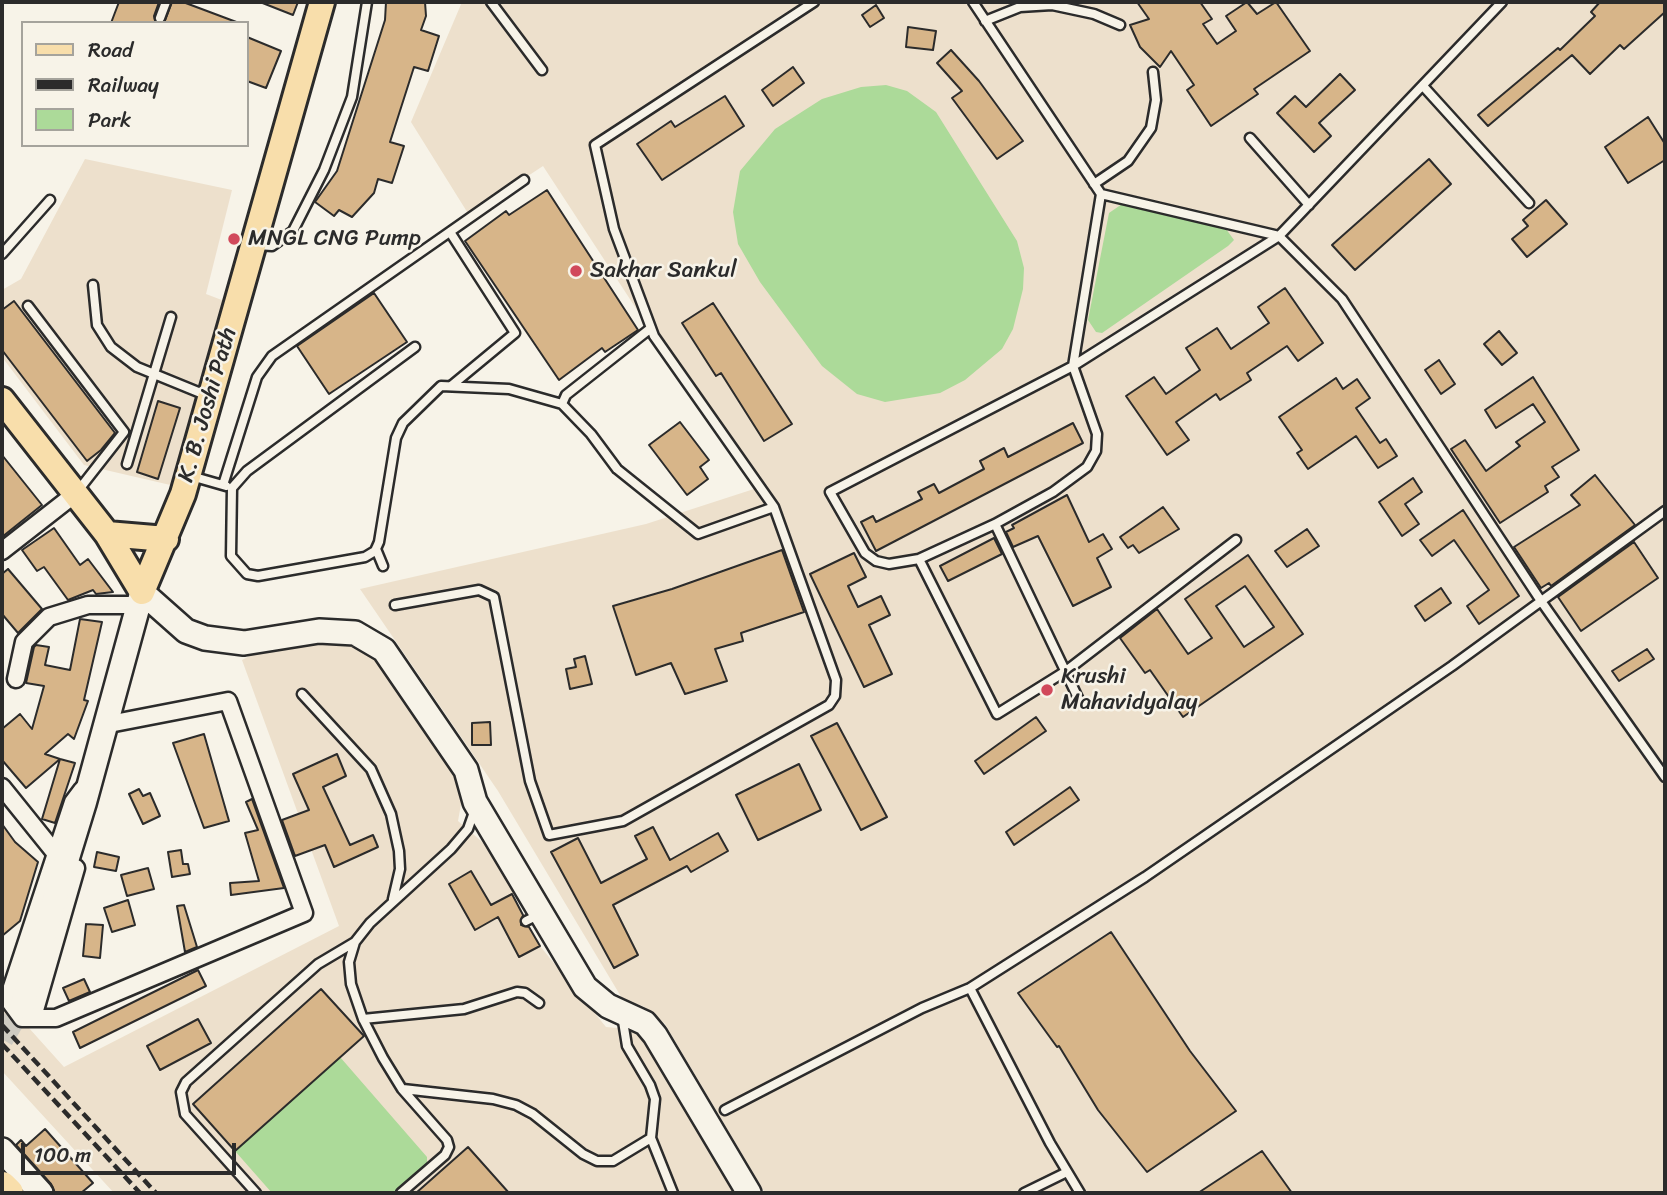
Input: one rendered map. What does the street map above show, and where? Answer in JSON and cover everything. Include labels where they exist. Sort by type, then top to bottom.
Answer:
[{"type":"highway","points":[[2,1187],[8,1193]]},
{"type":"main road","name":"K. B. Joshi Path","points":[[27,1012],[139,598],[166,539],[188,475],[322,2]]},
{"type":"main road","points":[[2,400],[107,534],[139,598],[179,626],[205,638],[244,643],[340,631],[368,639],[384,650],[467,770],[475,802],[534,917],[585,987],[608,1006],[645,1023],[655,1035],[749,1193]]},
{"type":"main road","points":[[107,534],[166,539]]},
{"type":"main road","points":[[2,1150],[41,1193]]},
{"type":"main road","points":[[2,1163],[28,1193]]},
{"type":"street","points":[[2,551],[75,494]]},
{"type":"street","points":[[16,679],[24,642],[49,617],[89,605],[139,598]]},
{"type":"street","points":[[27,1012],[56,1018],[304,913],[229,701],[104,725]]},
{"type":"street","points":[[90,780],[93,807],[27,1012],[22,1018],[12,1008],[8,999],[73,802],[90,780]]},
{"type":"street","points":[[2,787],[56,854]]},
{"type":"lane","points":[[160,18],[166,2]]},
{"type":"lane","points":[[254,244],[272,246],[293,231],[324,170],[352,97],[367,2]]},
{"type":"lane","points":[[491,2],[542,70]]},
{"type":"lane","points":[[395,605],[479,590],[489,592],[496,602],[530,781],[549,835],[623,821],[829,705],[835,696],[836,680],[774,508],[652,328],[614,229],[595,145],[814,2]]},
{"type":"lane","points":[[973,2],[1101,194],[1279,236],[1342,299],[1541,601],[1665,777]]},
{"type":"lane","points":[[1101,194],[1073,366],[1097,434],[1096,451],[1087,467],[1053,492],[995,524],[919,559],[889,564],[876,561],[865,553],[830,492],[1073,366],[1279,236],[1502,2]]},
{"type":"lane","points":[[985,21],[1020,7],[1052,5],[1094,14],[1120,26]]},
{"type":"lane","points":[[1094,184],[1128,161],[1151,128],[1156,100],[1153,72]]},
{"type":"lane","points":[[1423,86],[1529,203]]},
{"type":"lane","points":[[1250,138],[1309,205]]},
{"type":"lane","points":[[223,485],[257,377],[272,356],[524,180]]},
{"type":"lane","points":[[2,254],[50,200]]},
{"type":"lane","points":[[450,232],[515,333],[451,386]]},
{"type":"lane","points":[[93,285],[97,325],[111,347],[137,368],[211,397]]},
{"type":"lane","points":[[28,306],[124,432],[117,445],[75,494]]},
{"type":"lane","points":[[127,464],[171,317]]},
{"type":"lane","points":[[562,404],[566,395],[652,328]]},
{"type":"lane","points":[[376,550],[365,557],[258,576],[247,574],[231,556],[232,488],[247,471],[415,347]]},
{"type":"lane","points":[[383,566],[376,550],[397,438],[403,423],[441,386],[509,389],[562,404],[591,434],[617,469],[698,534],[774,508]]},
{"type":"lane","points":[[188,475],[232,488]]},
{"type":"lane","points":[[725,1110],[922,1008],[970,988],[1145,877],[1452,666],[1665,510]]},
{"type":"lane","points":[[995,524],[1080,702]]},
{"type":"lane","points":[[919,559],[997,714],[1066,671],[1237,540]]},
{"type":"lane","points":[[302,694],[371,769],[391,814],[400,869],[393,900]]},
{"type":"lane","points":[[256,1193],[185,1114],[181,1092],[186,1082],[318,964],[355,942],[393,900],[462,836],[473,817],[475,802]]},
{"type":"lane","points":[[355,942],[349,962],[350,973],[363,1020],[402,1089],[447,1140],[449,1147],[445,1155],[401,1193]]},
{"type":"lane","points":[[970,988],[1080,1193]]},
{"type":"lane","points":[[363,1020],[464,1009],[517,992],[525,993],[539,1003]]},
{"type":"lane","points":[[622,1012],[627,1046],[650,1085],[654,1100],[651,1138],[673,1193]]},
{"type":"lane","points":[[402,1089],[493,1099],[516,1105],[533,1114],[583,1154],[597,1161],[613,1161],[651,1138]]},
{"type":"lane","points":[[1024,1193],[1067,1172]]},
{"type":"shaded area","name":"Krushi Mahavidyalay","points":[[462,2],[1665,2],[1665,1193],[765,1193],[665,1024],[643,1006],[623,1000],[498,791],[360,589],[646,524],[754,489],[543,166],[469,215],[411,122]]},
{"type":"shaded area","points":[[85,159],[232,190],[206,294],[227,302],[179,487],[84,465],[2,357],[2,290],[21,279]]},
{"type":"shaded area","points":[[336,640],[353,642],[380,659],[455,772],[463,793],[458,821],[488,847],[518,890],[512,895],[540,946],[606,1027],[640,1030],[738,1193],[114,1193],[2,1071],[2,998],[64,1067],[339,926],[242,660],[259,651]]},
{"type":"green space","points":[[886,85],[907,91],[936,112],[1017,241],[1024,268],[1023,289],[1013,329],[1002,349],[965,380],[940,393],[885,402],[857,394],[822,366],[760,282],[738,244],[733,212],[740,171],[775,129],[822,99],[861,87]]},
{"type":"green space","points":[[1125,202],[1226,229],[1234,240],[1102,333],[1096,332],[1088,320],[1109,213]]},
{"type":"green space","points":[[340,1057],[427,1157],[427,1166],[396,1193],[272,1193],[235,1151]]},
{"type":"building","points":[[119,2],[159,2],[154,16],[155,21],[112,21]]},
{"type":"building","points":[[172,2],[183,2],[234,21],[165,21]]},
{"type":"building","points":[[260,2],[298,2],[293,15]]},
{"type":"building","points":[[386,2],[425,2],[426,16],[421,30],[439,36],[428,71],[414,67],[390,142],[404,146],[392,183],[378,179],[374,193],[352,217],[339,210],[334,216],[315,202],[337,171],[385,20]]},
{"type":"building","points":[[1137,2],[1200,2],[1212,19],[1203,24],[1217,44],[1236,31],[1226,16],[1247,2],[1257,14],[1276,2],[1310,51],[1254,89],[1258,94],[1211,126],[1187,90],[1194,85],[1171,51],[1160,67],[1140,47],[1130,25],[1149,19]]},
{"type":"building","points":[[1600,2],[1665,2],[1665,12],[1624,49],[1620,45],[1590,74],[1572,55],[1488,126],[1478,115],[1558,48],[1560,50],[1595,16],[1591,12]]},
{"type":"building","points":[[876,5],[884,18],[870,27],[862,15]]},
{"type":"building","points":[[908,27],[936,31],[933,50],[906,47]]},
{"type":"building","points":[[248,37],[281,51],[266,88],[248,81]]},
{"type":"building","points":[[951,50],[979,81],[1023,141],[997,159],[952,98],[962,91],[937,63]]},
{"type":"building","points":[[793,67],[804,83],[773,106],[762,90]]},
{"type":"building","points":[[1340,74],[1355,90],[1319,123],[1331,136],[1314,152],[1277,113],[1295,96],[1306,107]]},
{"type":"building","points":[[725,96],[744,126],[662,180],[637,144],[671,121],[675,127]]},
{"type":"building","points":[[1648,117],[1665,144],[1665,160],[1628,183],[1605,147]]},
{"type":"building","points":[[1429,159],[1451,184],[1355,270],[1332,245]]},
{"type":"building","points":[[547,190],[638,330],[605,352],[602,348],[559,380],[465,241],[506,211],[509,215]]},
{"type":"building","points":[[1546,200],[1567,224],[1527,257],[1512,239],[1528,226],[1523,220]]},
{"type":"building","points":[[1285,288],[1323,343],[1298,361],[1287,346],[1247,373],[1251,380],[1220,400],[1216,394],[1176,422],[1189,440],[1167,455],[1126,396],[1154,377],[1166,394],[1200,370],[1186,348],[1217,328],[1231,349],[1269,323],[1258,307]]},
{"type":"building","points":[[374,293],[407,342],[329,394],[297,346]]},
{"type":"building","points":[[14,301],[115,433],[101,450],[87,461],[2,350],[2,310]]},
{"type":"building","points":[[713,303],[792,424],[764,441],[721,373],[716,376],[682,323]]},
{"type":"building","points":[[1499,331],[1517,353],[1502,365],[1484,344]]},
{"type":"building","points":[[1439,360],[1455,384],[1441,394],[1425,370]]},
{"type":"building","points":[[1533,377],[1579,450],[1552,467],[1559,477],[1545,486],[1548,492],[1500,523],[1451,449],[1465,440],[1486,471],[1520,446],[1516,442],[1545,422],[1533,404],[1496,428],[1485,410]]},
{"type":"building","points":[[1336,378],[1343,389],[1357,379],[1370,398],[1356,408],[1380,443],[1386,439],[1397,456],[1378,468],[1356,436],[1308,469],[1297,453],[1302,450],[1279,417]]},
{"type":"building","points":[[158,401],[180,408],[158,479],[137,472]]},
{"type":"building","points":[[680,422],[709,460],[700,467],[708,479],[687,495],[649,445]]},
{"type":"building","points":[[1073,423],[1083,443],[876,551],[861,522],[873,516],[876,522],[922,499],[918,492],[934,484],[939,493],[984,469],[980,461],[1004,448],[1008,457]]},
{"type":"building","points":[[2,455],[42,505],[2,537]]},
{"type":"building","points":[[1595,475],[1635,525],[1551,586],[1549,583],[1541,588],[1514,547],[1580,505],[1571,495]]},
{"type":"building","points":[[1413,478],[1422,492],[1405,504],[1419,524],[1402,536],[1379,502]]},
{"type":"building","points":[[1067,495],[1089,542],[1103,534],[1112,549],[1097,558],[1111,587],[1073,606],[1038,536],[1013,547],[1006,532],[1014,528],[1012,525]]},
{"type":"building","points":[[1163,507],[1179,529],[1139,553],[1133,545],[1128,548],[1120,537]]},
{"type":"building","points":[[1463,510],[1519,596],[1479,624],[1467,606],[1489,590],[1454,540],[1432,556],[1420,540]]},
{"type":"building","points":[[54,528],[80,565],[88,559],[113,592],[96,594],[93,590],[68,600],[44,567],[37,571],[22,550]]},
{"type":"building","points":[[1307,529],[1319,546],[1287,567],[1275,551]]},
{"type":"building","points":[[994,538],[1002,554],[948,581],[940,566]]},
{"type":"building","points":[[1634,542],[1658,578],[1581,631],[1558,597]]},
{"type":"building","points":[[782,550],[804,612],[741,633],[743,641],[715,649],[727,681],[685,694],[671,663],[636,675],[613,606],[672,589]]},
{"type":"building","points":[[854,553],[866,577],[848,586],[858,607],[881,596],[890,615],[869,625],[892,674],[864,687],[810,574]]},
{"type":"building","points":[[1248,555],[1303,634],[1183,717],[1150,670],[1145,673],[1120,638],[1157,609],[1188,654],[1212,638],[1185,599]],"holes":[[[1245,586],[1274,627],[1244,647],[1216,606]]]},
{"type":"building","points":[[8,569],[42,609],[18,633],[2,614],[2,574]]},
{"type":"building","points":[[1441,588],[1451,603],[1425,621],[1415,606]]},
{"type":"building","points":[[80,619],[102,622],[84,700],[88,701],[74,739],[68,734],[45,754],[60,759],[26,788],[2,760],[2,729],[20,714],[32,729],[44,686],[26,683],[34,647],[49,647],[45,665],[70,670]]},
{"type":"building","points":[[1647,649],[1654,659],[1619,681],[1612,671]]},
{"type":"building","points":[[585,656],[592,684],[570,689],[566,669],[576,667],[574,659]]},
{"type":"building","points":[[1036,717],[1046,731],[984,774],[975,761]]},
{"type":"building","points":[[490,722],[491,745],[472,745],[472,723]]},
{"type":"building","points":[[837,723],[887,817],[861,830],[811,736]]},
{"type":"building","points":[[204,734],[229,821],[204,828],[173,743]]},
{"type":"building","points":[[337,754],[346,776],[323,787],[350,845],[373,835],[378,847],[334,867],[325,845],[295,856],[282,820],[309,810],[293,774]]},
{"type":"building","points":[[60,759],[75,763],[55,823],[42,819]]},
{"type":"building","points":[[799,764],[821,810],[758,840],[736,795]]},
{"type":"building","points":[[1070,787],[1079,800],[1014,845],[1006,832]]},
{"type":"building","points":[[139,789],[143,796],[150,793],[160,816],[143,824],[129,794]]},
{"type":"building","points":[[252,799],[284,888],[231,895],[230,883],[259,881],[245,833],[258,830],[246,802]]},
{"type":"building","points":[[2,824],[15,842],[38,862],[20,921],[2,936]]},
{"type":"building","points":[[653,827],[670,860],[718,833],[728,851],[691,872],[687,866],[613,905],[638,955],[614,968],[551,852],[578,838],[601,883],[647,859],[635,836]]},
{"type":"building","points":[[181,850],[183,864],[188,864],[190,874],[172,877],[168,852]]},
{"type":"building","points":[[97,852],[119,857],[116,871],[94,867]]},
{"type":"building","points":[[148,868],[154,889],[127,896],[121,875]]},
{"type":"building","points":[[471,871],[491,905],[512,894],[523,915],[521,925],[529,927],[540,946],[519,957],[498,917],[475,930],[449,884]]},
{"type":"building","points":[[128,900],[135,925],[112,932],[104,908]]},
{"type":"building","points":[[184,905],[197,947],[185,952],[177,906]]},
{"type":"building","points":[[86,924],[103,925],[100,958],[83,956]]},
{"type":"building","points":[[1111,932],[1190,1051],[1236,1111],[1147,1172],[1098,1110],[1059,1046],[1057,1047],[1018,993]]},
{"type":"building","points":[[198,970],[206,986],[80,1048],[73,1032]]},
{"type":"building","points":[[84,979],[90,992],[69,1001],[63,988]]},
{"type":"building","points":[[321,989],[364,1036],[235,1151],[193,1104]]},
{"type":"building","points":[[198,1019],[211,1043],[160,1070],[147,1046]]},
{"type":"building","points":[[45,1129],[93,1183],[81,1193],[55,1193],[51,1184],[16,1145],[21,1140],[26,1146]]},
{"type":"building","points":[[468,1147],[509,1193],[416,1193]]},
{"type":"building","points":[[1262,1151],[1292,1193],[1198,1193]]},
{"type":"tunnel","points":[[2,1039],[22,1006]]},
{"type":"railway","points":[[2,1025],[156,1193]]},
{"type":"railway","points":[[2,1044],[140,1193]]},
{"type":"place","name":"MNGL CNG Pump","points":[[234,239]]},
{"type":"place","name":"Sakhar Sankul","points":[[576,271]]},
{"type":"place","name":"Krushi Mahavidyalay","points":[[1047,690]]}]
